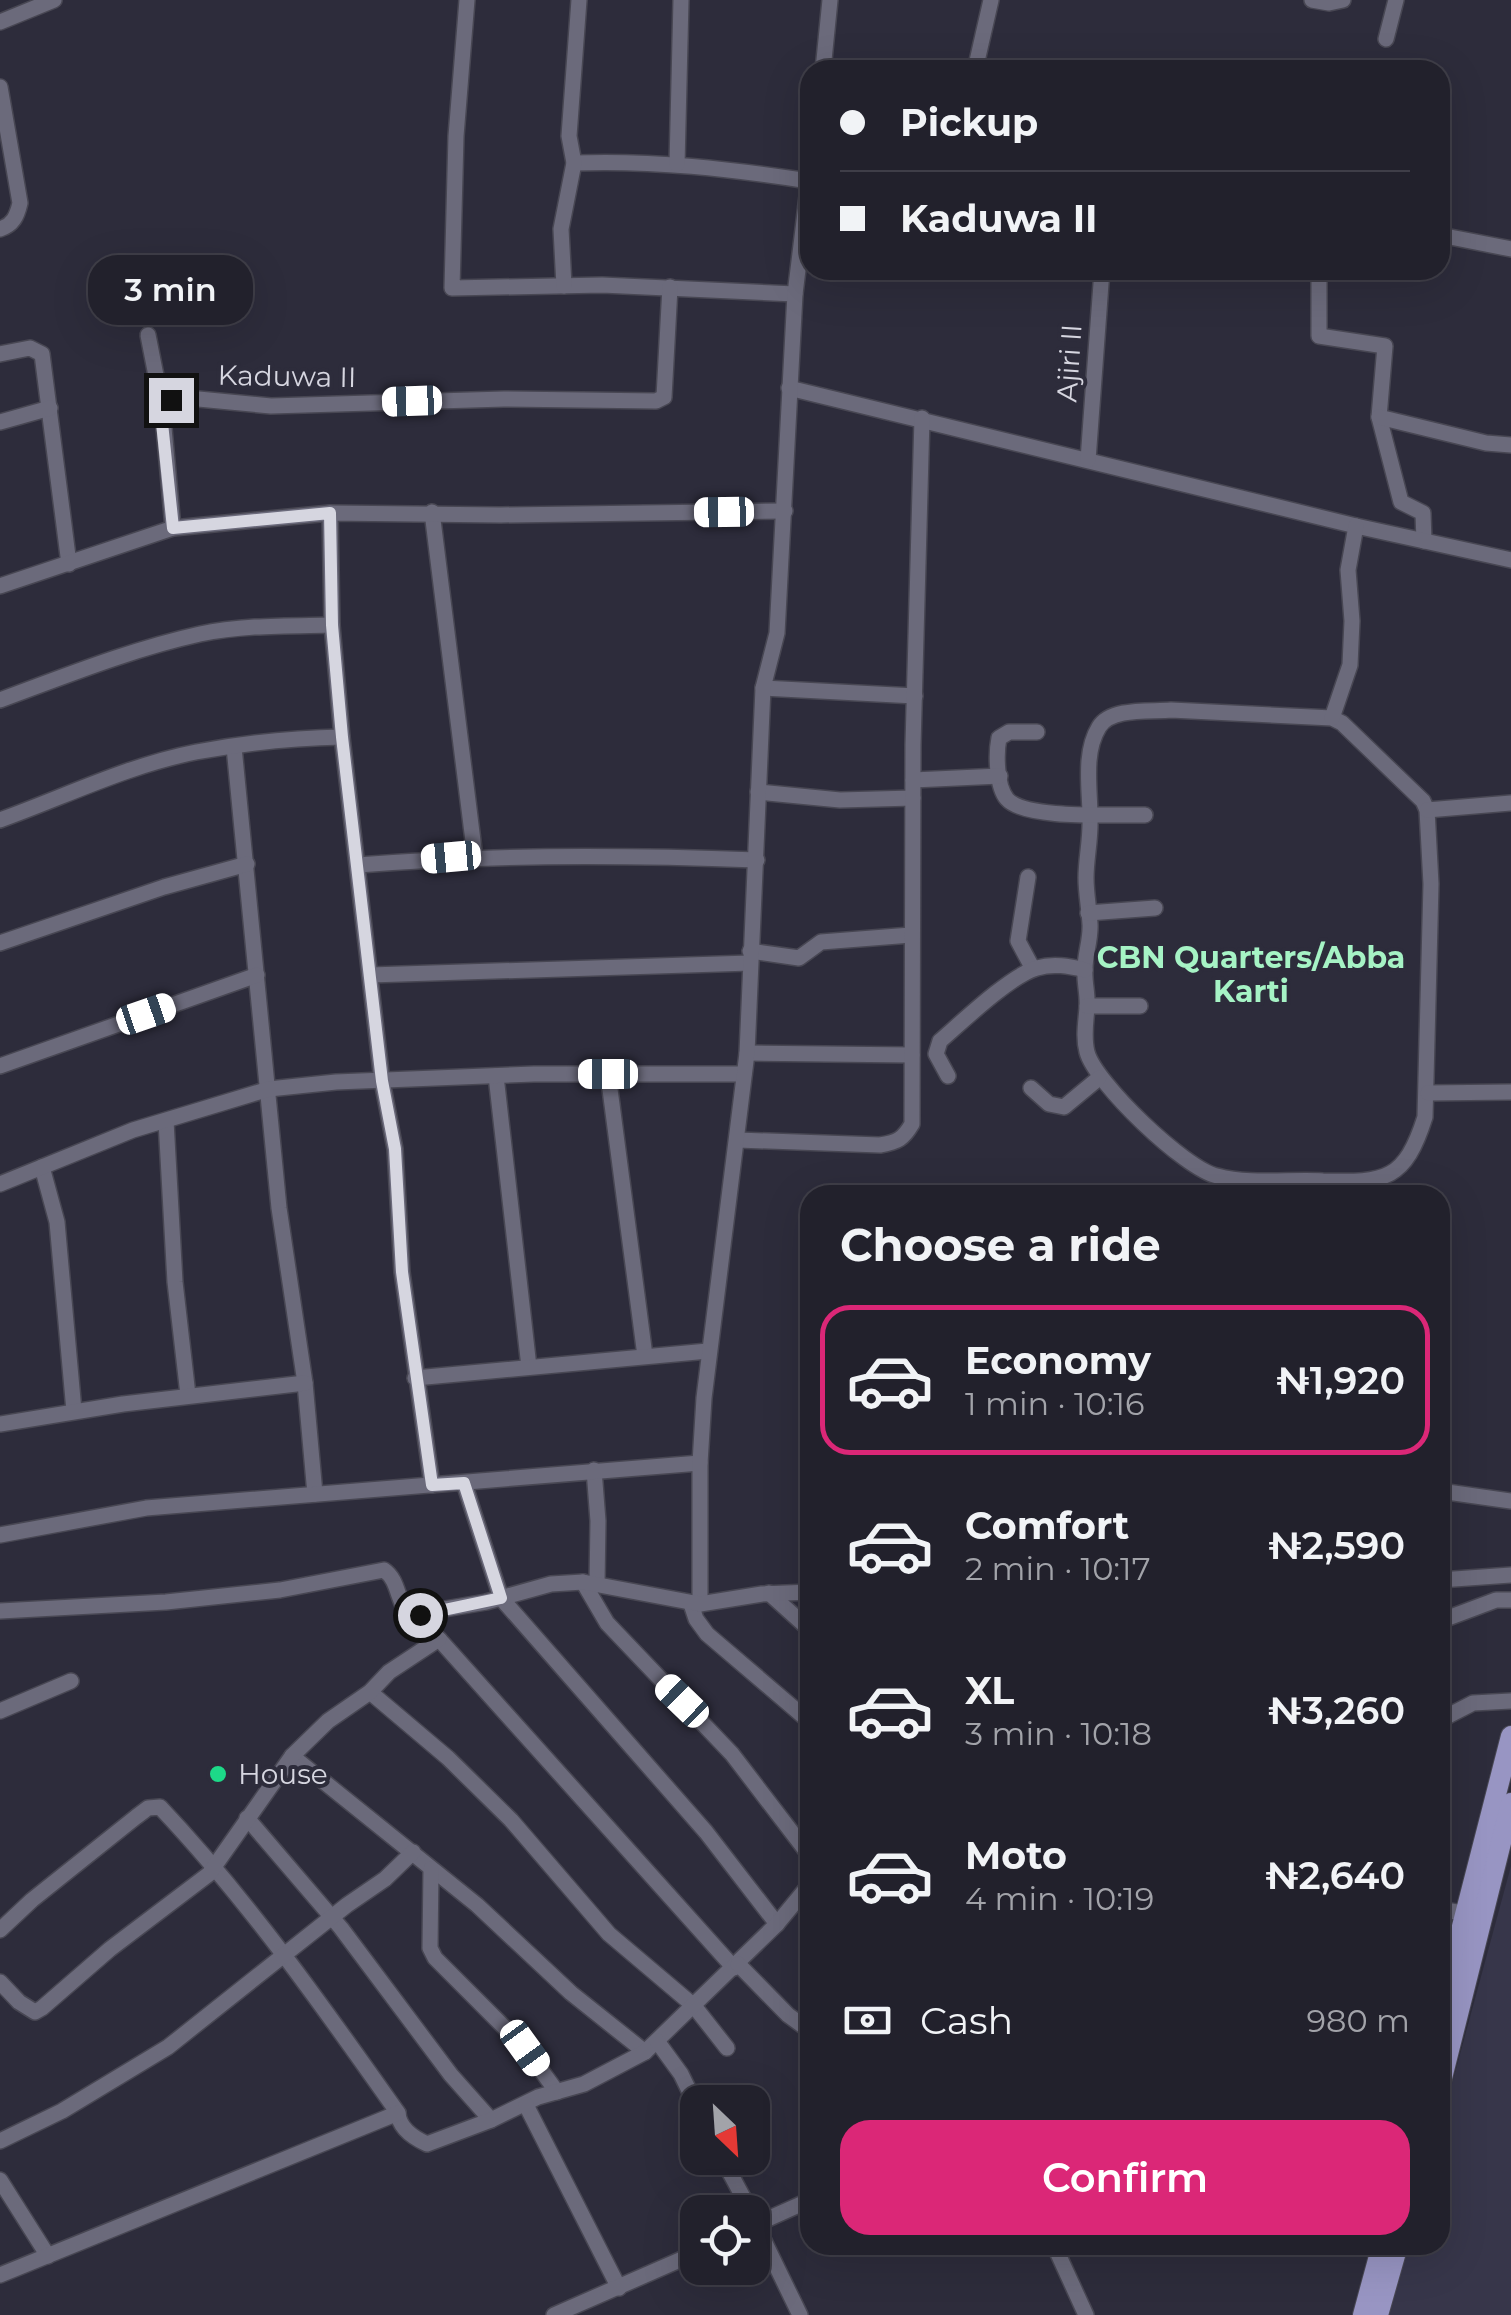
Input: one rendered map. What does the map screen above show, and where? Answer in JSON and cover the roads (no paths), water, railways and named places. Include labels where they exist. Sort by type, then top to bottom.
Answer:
[{"type":"main road","points":[[1450,2026],[1511,1736]]},
{"type":"main road","points":[[1450,1983],[1511,1803]]},
{"type":"main road","points":[[1378,2315],[1381,2255]]},
{"type":"main road","points":[[1363,2315],[1393,2255]]},
{"type":"street","points":[[467,0],[456,136],[452,288],[670,287],[795,294]]},
{"type":"street","points":[[564,286],[561,229],[574,164],[569,136],[579,0]]},
{"type":"street","points":[[677,164],[681,0]]},
{"type":"street","points":[[824,60],[830,0]]},
{"type":"street","points":[[976,60],[991,0]]},
{"type":"street","points":[[1312,0],[1342,0]]},
{"type":"street","points":[[1386,39],[1396,0]]},
{"type":"street","points":[[0,22],[50,1]]},
{"type":"street","points":[[0,87],[20,203],[17,216],[0,229]]},
{"type":"street","points":[[574,164],[677,164],[800,180]]},
{"type":"street","points":[[1450,237],[1511,249]]},
{"type":"street","points":[[800,254],[776,633],[763,688],[747,1053],[708,1350],[695,1604],[696,1619],[707,1634],[800,1713]]},
{"type":"street","name":"Ajiri II","points":[[1088,460],[1101,280]]},
{"type":"street","points":[[1320,280],[1318,336],[1385,346],[1379,418],[1402,502],[1422,513],[1424,542]]},
{"type":"street","name":"Kaduwa II","points":[[162,406],[171,400],[188,398],[271,406],[504,399],[656,401],[664,396],[670,287]]},
{"type":"street","points":[[148,335],[162,406],[173,528]]},
{"type":"street","points":[[0,354],[39,350],[70,564]]},
{"type":"street","points":[[789,388],[1511,560]]},
{"type":"street","points":[[0,422],[50,408]]},
{"type":"street","points":[[738,1140],[896,1143],[912,1124],[913,789],[922,418]]},
{"type":"street","points":[[1379,418],[1486,443],[1511,445]]},
{"type":"street","points":[[0,586],[173,528],[330,513],[785,510]]},
{"type":"street","points":[[432,512],[476,858]]},
{"type":"street","points":[[330,513],[332,625],[342,737],[382,1081],[395,1149],[402,1272],[432,1485]]},
{"type":"street","points":[[1332,718],[1350,666],[1348,570],[1356,526]]},
{"type":"street","points":[[0,700],[200,634],[256,627],[332,625]]},
{"type":"street","points":[[763,688],[916,696]]},
{"type":"street","points":[[1171,710],[1332,718],[1342,723],[1427,810],[1431,884],[1426,1117],[1416,1146],[1402,1167],[1383,1177],[1356,1182],[1217,1176],[1187,1161],[1100,1078],[1086,1050],[1089,762],[1098,729],[1104,721],[1125,713],[1171,710]]},
{"type":"street","points":[[1037,732],[1009,732],[998,738],[1002,791],[1009,802],[1024,809],[1145,814]]},
{"type":"street","points":[[0,820],[194,752],[342,737]]},
{"type":"street","points":[[234,747],[278,1208],[305,1384],[315,1494]]},
{"type":"street","points":[[758,792],[840,800],[1000,776]]},
{"type":"street","points":[[1427,810],[1511,802]]},
{"type":"street","points":[[358,865],[476,858],[672,856],[756,860]]},
{"type":"street","points":[[0,944],[247,864]]},
{"type":"street","points":[[1028,877],[1018,941],[1032,969]]},
{"type":"street","points":[[1088,913],[1155,908]]},
{"type":"street","points":[[370,975],[800,958],[821,942],[911,935]]},
{"type":"street","points":[[948,1076],[936,1054],[940,1041],[1032,969],[1064,965],[1085,970]]},
{"type":"street","points":[[0,1066],[257,975]]},
{"type":"street","points":[[1087,1006],[1140,1006]]},
{"type":"street","points":[[747,1053],[912,1055]]},
{"type":"street","points":[[608,1074],[645,1356]]},
{"type":"street","points":[[0,1184],[133,1130],[269,1090],[496,1076],[744,1074]]},
{"type":"street","points":[[496,1076],[529,1367]]},
{"type":"street","points":[[1032,1088],[1049,1104],[1064,1107],[1100,1078]]},
{"type":"street","points":[[1428,1093],[1511,1092]]},
{"type":"street","points":[[166,1121],[175,1282],[188,1395]]},
{"type":"street","points":[[42,1167],[57,1222],[74,1411]]},
{"type":"street","points":[[416,1378],[708,1350]]},
{"type":"street","points":[[0,1424],[188,1395],[305,1384]]},
{"type":"street","points":[[0,1535],[146,1508],[700,1463]]},
{"type":"street","points":[[594,1470],[598,1521],[590,1582],[607,1623],[732,1754],[800,1843]]},
{"type":"street","points":[[464,1483],[501,1598],[706,1832],[777,1924]]},
{"type":"street","points":[[1450,1492],[1511,1500]]},
{"type":"street","points":[[0,1611],[166,1602],[280,1590],[384,1570],[392,1578],[409,1615],[439,1639],[736,1966],[800,2023]]},
{"type":"street","points":[[1450,1579],[1511,1574]]},
{"type":"street","points":[[409,1615],[501,1598],[551,1584],[590,1582],[695,1604],[800,1592]]},
{"type":"street","points":[[769,1593],[800,1621]]},
{"type":"street","points":[[1450,1616],[1496,1600],[1511,1600]]},
{"type":"street","points":[[0,1982],[35,2012],[213,1869],[292,1756],[389,1672],[439,1639]]},
{"type":"street","points":[[0,1711],[71,1681]]},
{"type":"street","points":[[370,1692],[448,1758],[511,1820],[609,1934],[694,2006],[727,2048]]},
{"type":"street","points":[[1450,1715],[1473,1703],[1511,1700]]},
{"type":"street","points":[[292,1756],[477,1905],[572,1994],[651,2047],[681,2074],[686,2085]]},
{"type":"street","points":[[0,1930],[148,1808],[160,1806],[283,1958],[398,2113],[398,2120],[414,2138],[427,2144],[538,2097],[584,2084],[651,2047],[736,1966],[800,1896]]},
{"type":"street","points":[[247,1818],[491,2120]]},
{"type":"street","points":[[0,2140],[62,2111],[146,2062],[385,1879],[413,1852]]},
{"type":"street","points":[[431,1869],[430,1948],[435,1958],[525,2048],[557,2092]]},
{"type":"street","points":[[1450,1911],[1474,1914]]},
{"type":"street","points":[[526,2104],[619,2288]]},
{"type":"street","points":[[0,2275],[398,2113]]},
{"type":"street","points":[[0,2180],[48,2256]]},
{"type":"street","points":[[770,2214],[800,2204]]},
{"type":"street","points":[[770,2254],[800,2315]]},
{"type":"street","points":[[1059,2255],[1086,2315]]},
{"type":"street","points":[[554,2315],[680,2260]]},
{"type":"place","name":"House","points":[[218,1774]]},
{"type":"district","name":"CBN Quarters/Abba Karti","points":[[1251,974]]}]
